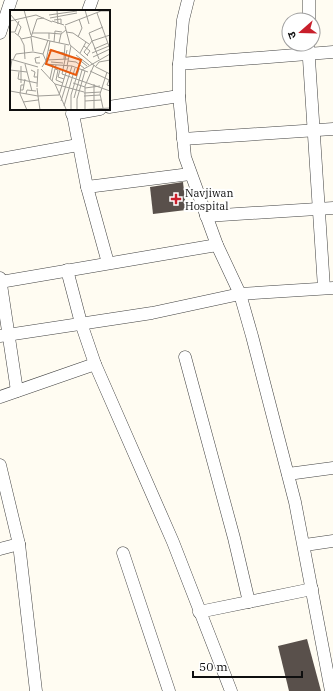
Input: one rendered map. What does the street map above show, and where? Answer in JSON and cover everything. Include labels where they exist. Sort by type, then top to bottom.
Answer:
[{"type":"street","points":[[0,33],[11,0]]},
{"type":"street","points":[[88,10],[92,0]]},
{"type":"street","points":[[188,0],[183,20],[179,64],[179,96],[182,139],[190,174],[217,246],[240,294],[288,474],[305,545],[330,691]]},
{"type":"street","points":[[309,0],[309,12]]},
{"type":"street","points":[[321,51],[333,52]]},
{"type":"street","points":[[179,64],[282,52]]},
{"type":"street","points":[[4,336],[152,313],[240,294],[328,288],[320,209],[308,52]]},
{"type":"street","points":[[110,107],[179,96]]},
{"type":"street","points":[[86,110],[72,111],[87,187],[108,263]]},
{"type":"street","points":[[182,139],[333,129]]},
{"type":"street","points":[[0,159],[78,145]]},
{"type":"street","points":[[87,187],[190,174]]},
{"type":"street","points":[[206,216],[333,208]]},
{"type":"street","points":[[17,391],[4,336],[0,281],[217,246]]},
{"type":"street","points":[[67,270],[94,364],[173,542],[231,691]]},
{"type":"street","points":[[185,357],[234,538],[249,602]]},
{"type":"street","points":[[0,397],[94,364]]},
{"type":"street","points":[[0,465],[19,544],[36,691]]},
{"type":"street","points":[[288,474],[333,468]]},
{"type":"street","points":[[305,545],[333,541]]},
{"type":"street","points":[[0,549],[19,544]]},
{"type":"street","points":[[123,553],[169,691]]},
{"type":"street","points":[[199,612],[312,589]]},
{"type":"building","points":[[183,182],[186,210],[153,214],[150,187]]},
{"type":"building","points":[[307,639],[321,691],[289,691],[278,646]]},
{"type":"place","name":"Navjiwan Hospital","points":[[176,199]]}]
